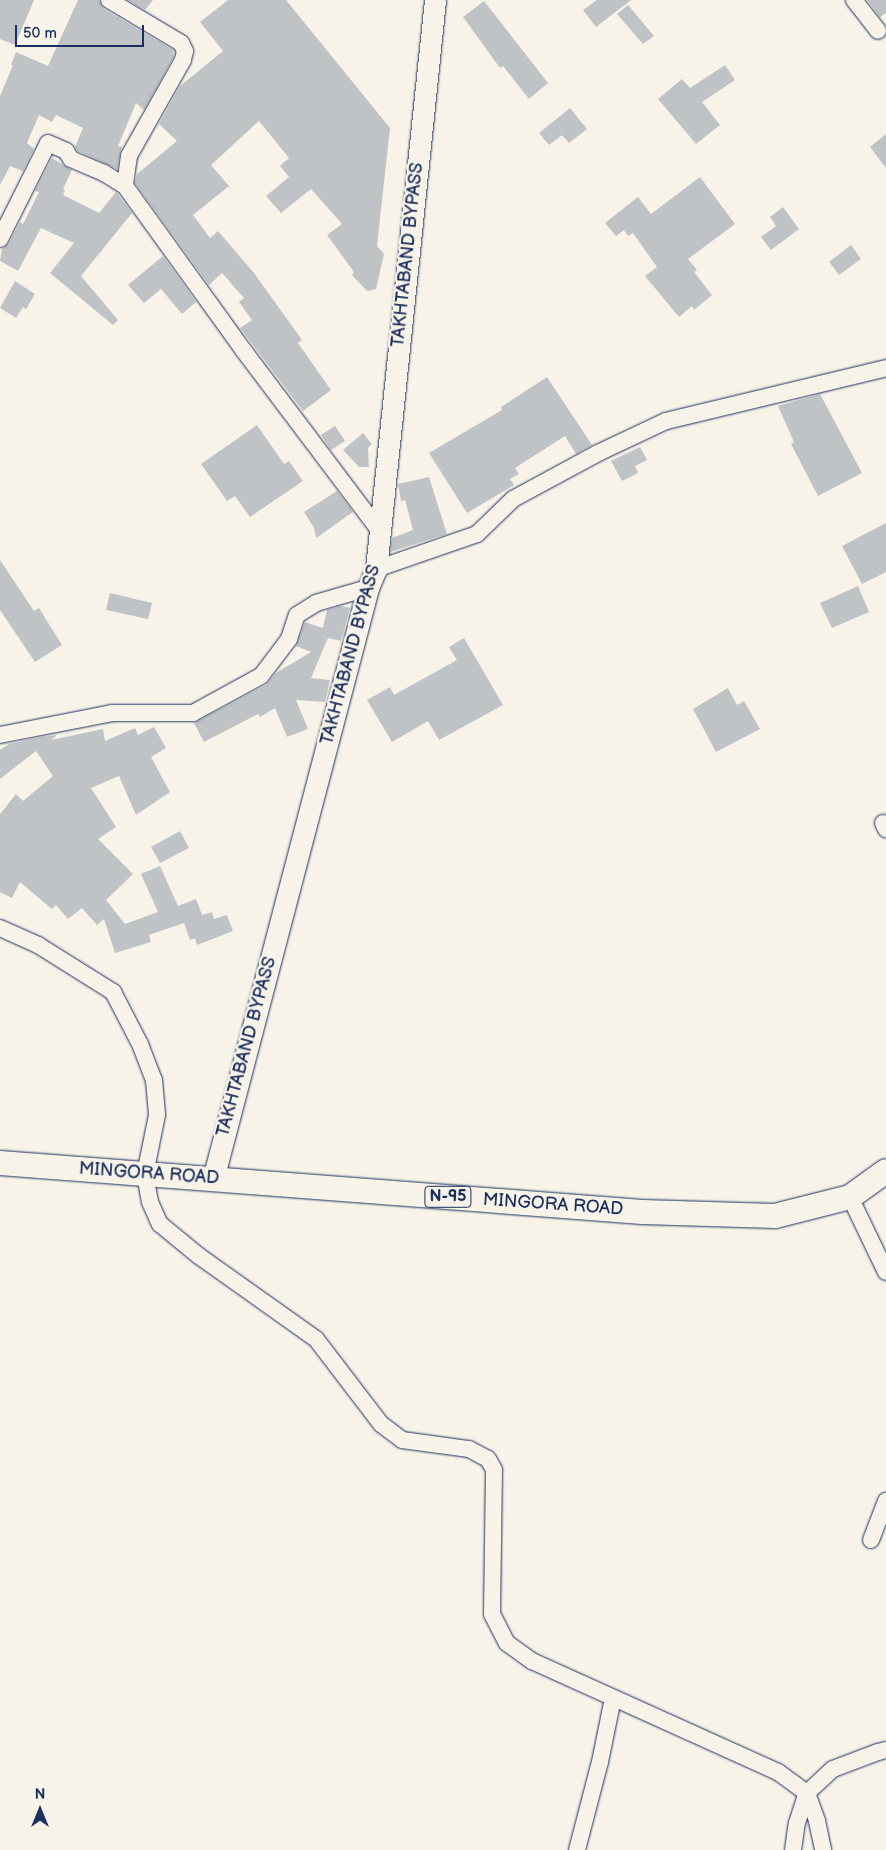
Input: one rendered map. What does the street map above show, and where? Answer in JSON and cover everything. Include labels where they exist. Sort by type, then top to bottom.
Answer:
[{"type":"highway","name":"MINGORA ROAD","points":[[0,1162],[642,1212],[775,1216],[850,1197],[886,1171]]},
{"type":"main road","name":"TAKHTABAND BYPASS","points":[[213,1179],[372,579],[379,530],[435,0]]},
{"type":"street","points":[[109,0],[181,42],[185,51],[182,60],[129,156],[125,186]]},
{"type":"street","points":[[854,0],[878,31]]},
{"type":"street","points":[[0,239],[48,143],[66,151],[71,159],[104,173],[125,186],[244,351],[379,530]]},
{"type":"street","points":[[0,734],[112,713],[193,713],[261,676],[289,639],[297,615],[316,603],[477,534],[512,499],[598,454],[666,421],[886,368]]},
{"type":"street","points":[[0,928],[38,945],[113,992],[140,1044],[154,1080],[157,1115],[145,1174],[150,1202],[160,1224],[199,1256],[316,1339],[381,1424],[402,1440],[469,1449],[488,1459],[494,1470],[492,1614],[507,1644],[532,1661],[778,1772],[807,1793],[817,1821],[823,1850]]},
{"type":"street","points":[[850,1197],[886,1272]]},
{"type":"street","points":[[871,1540],[886,1501]]},
{"type":"street","points":[[577,1850],[600,1762],[613,1698]]},
{"type":"street","points":[[793,1850],[797,1823],[807,1793],[833,1769],[886,1750]]},
{"type":"building","points":[[0,0],[34,0],[15,45],[0,39]]},
{"type":"building","points":[[78,0],[99,0],[104,9],[173,50],[174,56],[144,110],[136,103],[118,146],[122,147],[117,169],[78,151],[75,147],[83,128],[56,115],[52,122],[39,115],[27,143],[34,149],[23,171],[10,166],[0,185],[0,96],[13,65],[11,65],[16,52],[48,66]]},
{"type":"building","points":[[128,0],[153,0],[145,10]]},
{"type":"building","points":[[228,0],[286,0],[390,128],[377,246],[384,254],[376,289],[367,291],[352,275],[354,272],[327,235],[342,224],[311,189],[281,213],[266,196],[289,177],[280,166],[289,158],[259,121],[211,165],[229,186],[193,215],[210,238],[218,231],[254,273],[302,340],[298,343],[331,390],[303,411],[240,328],[252,320],[239,302],[244,298],[222,273],[209,285],[135,183],[137,174],[177,141],[159,124],[180,86],[223,51],[200,22]]},
{"type":"building","points":[[597,0],[631,0],[596,27],[583,10]]},
{"type":"building","points":[[867,0],[886,0],[886,13],[880,17]]},
{"type":"building","points":[[484,1],[548,83],[529,99],[503,66],[500,68],[463,17]]},
{"type":"building","points":[[628,5],[654,36],[643,44],[617,14]]},
{"type":"building","points":[[725,65],[735,80],[702,102],[720,125],[696,144],[658,99],[682,79],[690,88]]},
{"type":"building","points":[[570,108],[587,129],[569,143],[562,135],[549,145],[539,133]]},
{"type":"building","points":[[886,134],[886,168],[870,147]]},
{"type":"building","points":[[52,158],[72,170],[63,189],[65,190],[63,195],[99,213],[116,192],[132,213],[81,276],[118,320],[113,325],[50,273],[74,243],[41,228],[18,271],[0,261],[2,249],[9,243],[20,222],[23,224],[39,192],[35,191]]},
{"type":"building","points":[[700,177],[735,224],[688,259],[697,270],[694,272],[712,295],[694,310],[692,306],[679,317],[645,276],[657,267],[633,233],[628,236],[624,230],[616,236],[605,223],[638,197],[651,214]]},
{"type":"building","points":[[783,207],[799,229],[771,250],[761,237],[776,226],[770,217]]},
{"type":"building","points":[[851,245],[861,259],[839,275],[829,262]]},
{"type":"building","points":[[163,256],[196,302],[182,314],[161,289],[144,303],[128,285]]},
{"type":"building","points":[[15,281],[35,294],[26,309],[23,307],[16,318],[0,308]]},
{"type":"building","points":[[547,377],[592,445],[576,454],[565,436],[515,468],[519,474],[510,479],[514,485],[467,513],[429,453],[502,410],[501,407]]},
{"type":"building","points":[[820,394],[862,473],[818,496],[791,444],[794,442],[778,406]]},
{"type":"building","points":[[257,425],[284,464],[289,461],[303,481],[250,517],[235,496],[227,501],[201,464]]},
{"type":"building","points":[[335,426],[345,441],[331,450],[321,435]]},
{"type":"building","points":[[363,433],[372,444],[368,448],[369,467],[359,467],[343,450]]},
{"type":"building","points":[[640,447],[647,460],[635,466],[638,473],[622,481],[611,461]]},
{"type":"building","points":[[429,477],[447,534],[390,552],[392,538],[413,530],[405,500],[401,501],[398,484]]},
{"type":"building","points":[[337,491],[353,512],[316,538],[314,528],[304,512]]},
{"type":"building","points":[[886,523],[886,572],[862,584],[842,546]]},
{"type":"building","points":[[0,560],[34,611],[39,608],[62,645],[35,662],[0,610]]},
{"type":"building","points":[[858,586],[869,612],[832,628],[820,603]]},
{"type":"building","points":[[110,593],[152,603],[148,619],[106,610]]},
{"type":"building","points":[[341,606],[350,608],[341,641],[328,638],[311,678],[330,680],[325,702],[296,700],[308,729],[287,737],[275,708],[260,717],[258,714],[204,742],[194,723],[266,685],[276,673],[311,652],[296,646],[305,622],[323,628],[327,610]]},
{"type":"building","points":[[464,638],[503,705],[439,740],[428,721],[392,742],[367,700],[390,687],[394,695],[457,660],[449,647]]},
{"type":"building","points":[[728,688],[737,705],[744,701],[760,729],[716,752],[693,709]]},
{"type":"building","points":[[154,727],[166,748],[151,757],[170,792],[136,815],[119,776],[91,788],[116,827],[98,839],[133,874],[106,900],[125,924],[158,912],[141,874],[160,866],[178,906],[196,899],[202,915],[212,912],[214,919],[227,915],[233,931],[197,945],[195,938],[190,940],[184,923],[149,935],[151,942],[115,953],[104,919],[97,925],[82,908],[68,919],[56,905],[52,909],[20,882],[12,898],[0,892],[0,814],[16,794],[23,801],[53,776],[36,751],[0,779],[0,750],[9,744],[41,737],[57,735],[51,740],[103,729],[105,741],[135,728],[138,735]]},
{"type":"building","points":[[180,831],[189,848],[160,863],[151,847]]}]
